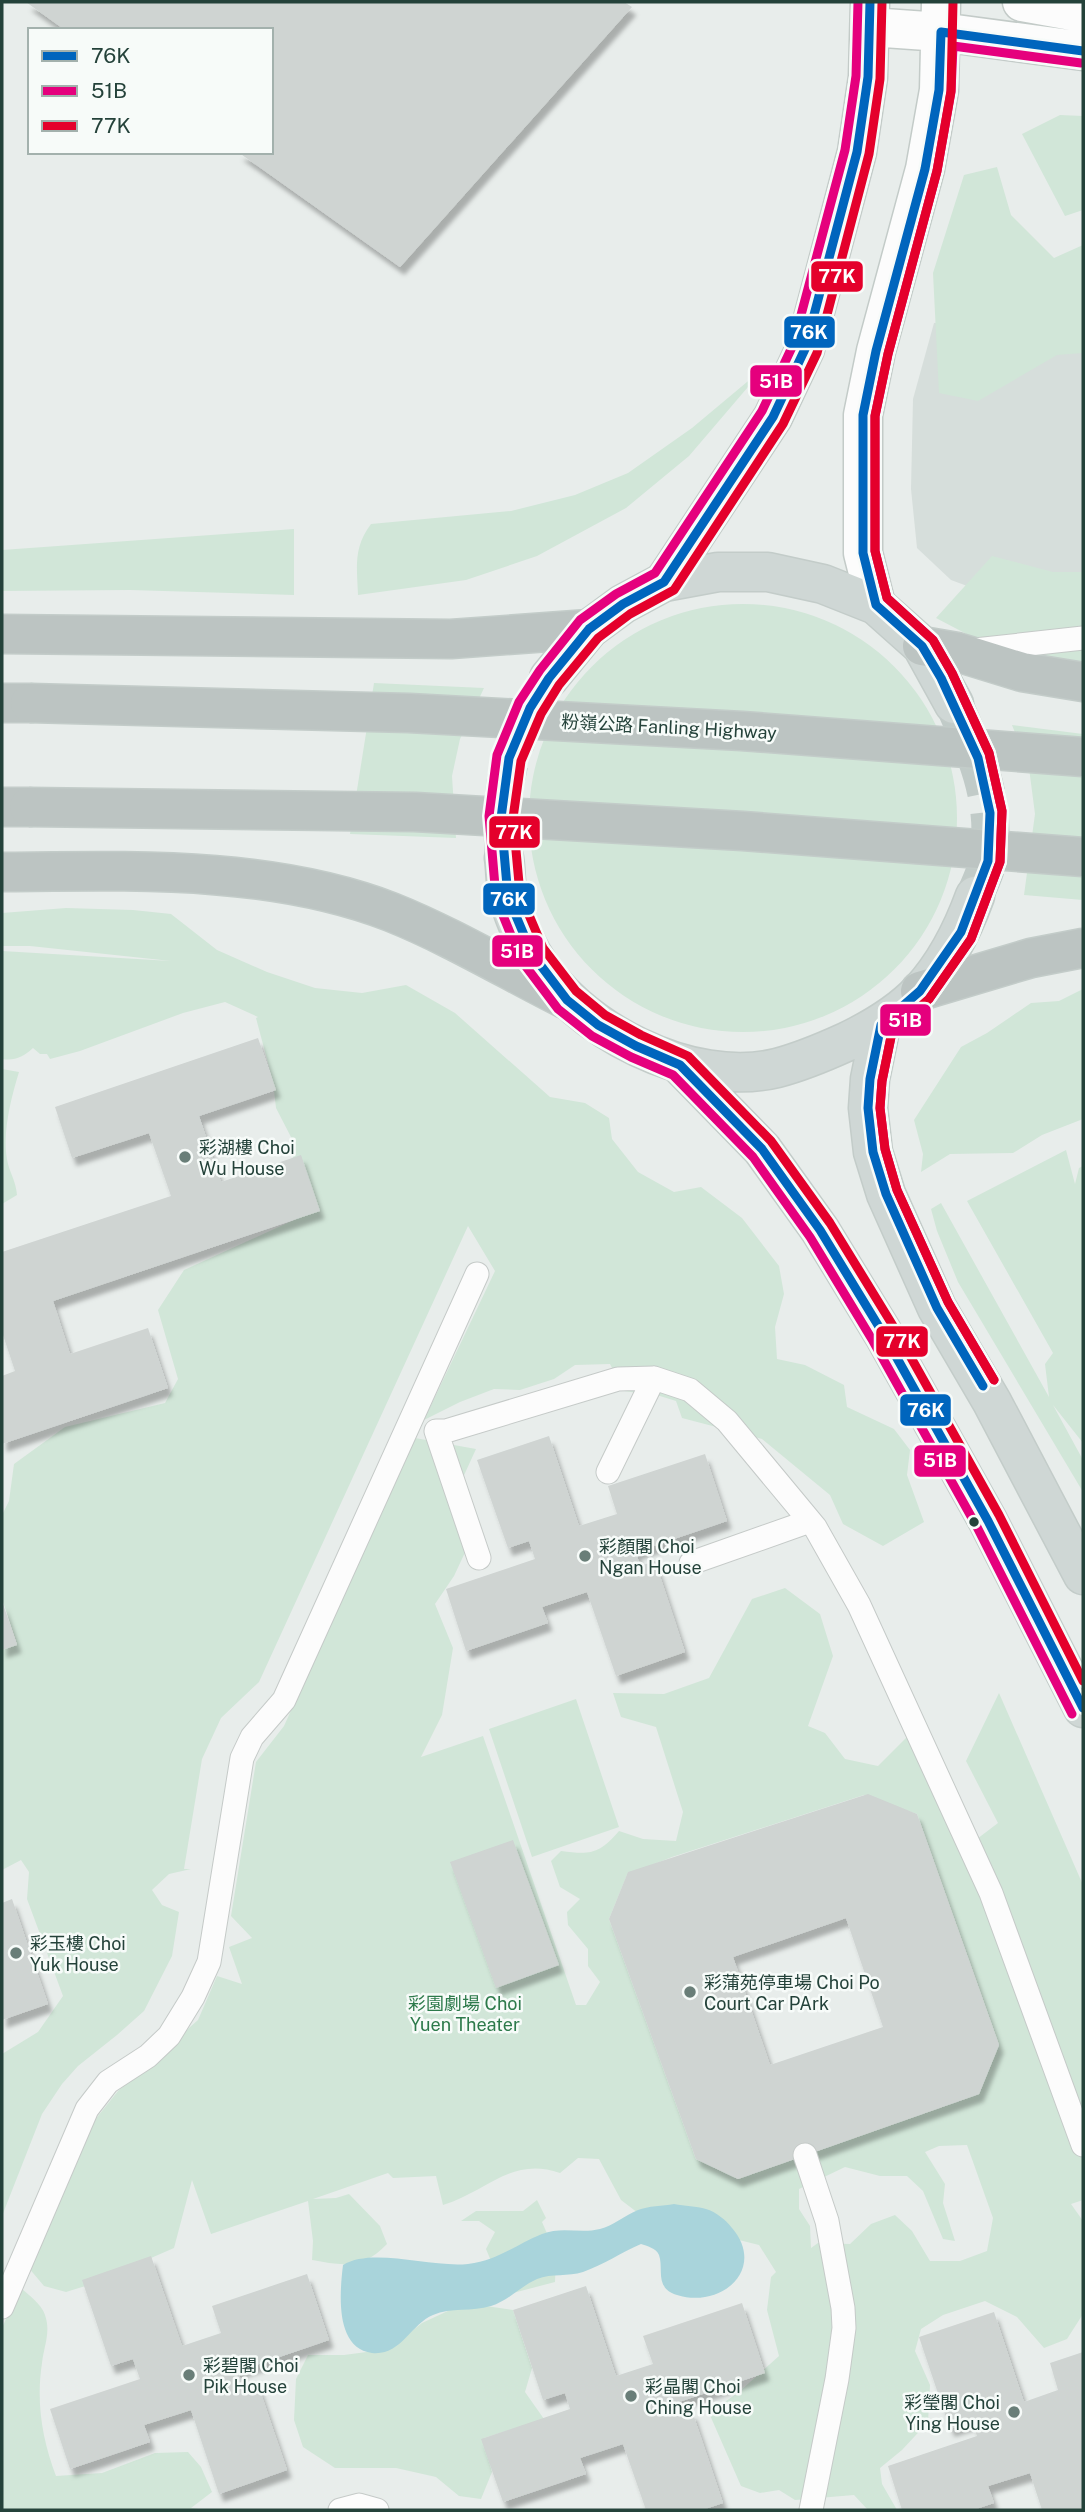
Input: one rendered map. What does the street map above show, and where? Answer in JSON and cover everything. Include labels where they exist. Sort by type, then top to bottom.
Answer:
[{"type":"highway","points":[[2,634],[451,639],[589,629]]},
{"type":"highway","points":[[940,649],[1022,672],[1083,682]]},
{"type":"highway","name":"粉嶺公路 Fanling Highway","points":[[16,703],[409,713],[742,731],[1083,757]]},
{"type":"highway","points":[[15,807],[415,812],[743,831],[1083,856]]},
{"type":"highway","points":[[2,872],[147,871],[241,877],[311,889],[390,912],[566,1000]]},
{"type":"highway","points":[[920,991],[1031,958],[1083,948]]},
{"type":"main road","points":[[1022,2],[1083,13]]},
{"type":"main road","points":[[664,582],[773,417],[805,349],[857,152],[868,77],[870,14],[941,17],[1083,51]]},
{"type":"main road","points":[[876,605],[863,553],[863,415],[876,351],[925,169],[939,90],[941,17]]},
{"type":"main road","points":[[549,678],[589,629],[623,604],[664,582],[718,572],[768,572],[823,584],[876,605],[940,649],[954,704]]},
{"type":"main road","points":[[505,858],[508,897],[532,954],[566,1000],[598,1025],[636,1046],[680,1065],[738,1072],[775,1068],[824,1052],[881,1025],[920,991],[961,932],[975,896]]},
{"type":"main road","points":[[881,1025],[870,1079],[868,1108],[873,1152],[886,1194],[937,1308],[992,1402],[1083,1575]]},
{"type":"main road","points":[[680,1065],[762,1149],[820,1230],[884,1335],[988,1521],[1083,1708]]},
{"type":"lane","points":[[940,649],[1083,638]]},
{"type":"lane","points":[[2,2307],[87,2109],[108,2082],[148,2056],[169,2036],[193,1997],[209,1962],[242,1758],[252,1737],[284,1700],[477,1274]]},
{"type":"lane","points":[[608,1472],[654,1378]]},
{"type":"lane","points":[[479,1558],[436,1431],[446,1431],[618,1379],[654,1378],[690,1390],[727,1420],[810,1521],[859,1605],[991,1893],[1083,2145]]},
{"type":"lane","points":[[691,1563],[810,1521]]},
{"type":"lane","points":[[806,2155],[827,2221],[843,2308],[844,2328],[837,2379],[811,2510]]},
{"type":"lane","points":[[340,2510],[359,2505],[377,2510]]},
{"type":"shaded area","points":[[1083,313],[1083,591],[1013,603],[951,580],[917,548],[911,489],[913,399],[934,323]]},
{"type":"green space","points":[[1060,115],[1083,116],[1083,210],[1065,216],[1022,134]]},
{"type":"green space","points":[[997,167],[1011,215],[1054,258],[1083,245],[1083,353],[1057,355],[978,401],[939,393],[933,273],[964,175]]},
{"type":"green space","points":[[765,367],[689,456],[626,508],[537,556],[466,580],[358,595],[359,550],[371,524],[511,511],[575,495],[628,473],[692,428]]},
{"type":"green space","points":[[294,529],[294,595],[130,590],[2,591],[2,550]]},
{"type":"green space","points":[[992,556],[1053,572],[1083,572],[1083,695],[936,618]]},
{"type":"green space","points":[[743,604],[785,608],[825,620],[862,640],[895,666],[921,699],[941,736],[953,776],[957,818],[953,860],[941,900],[921,937],[895,970],[862,996],[825,1016],[785,1028],[743,1032],[701,1028],[661,1016],[624,996],[591,970],[565,937],[545,900],[533,860],[529,818],[533,776],[545,736],[565,699],[591,666],[624,640],[661,620],[701,608]]},
{"type":"green space","points":[[374,683],[484,688],[460,739],[452,776],[456,838],[350,834]]},
{"type":"green space","points":[[1012,725],[1083,734],[1083,900],[1024,895],[1035,814],[1029,768]]},
{"type":"green space","points":[[66,908],[171,914],[217,950],[267,972],[315,988],[362,993],[406,985],[455,1013],[550,1097],[585,1103],[609,1118],[612,1139],[638,1172],[674,1192],[701,1187],[742,1218],[779,1266],[784,1294],[775,1327],[777,1359],[805,1365],[844,1385],[847,1407],[894,1429],[910,1450],[907,1475],[924,1522],[883,1546],[843,1524],[830,1495],[762,1439],[682,1418],[676,1401],[624,1391],[610,1364],[575,1365],[554,1379],[520,1390],[494,1389],[424,1420],[495,1271],[468,1226],[259,1682],[221,1718],[202,1759],[184,1869],[191,1869],[169,1874],[152,1890],[162,1905],[179,1912],[172,1956],[144,2011],[78,2066],[42,2114],[2,2216],[2,2054],[38,2032],[63,1996],[27,1899],[29,1872],[21,1860],[2,1870],[2,1650],[17,1644],[2,1599],[2,1515],[9,1501],[14,1464],[65,1427],[165,1403],[178,1379],[158,1310],[184,1270],[296,1219],[292,1139],[276,1108],[273,1082],[256,1018],[258,1017],[225,1002],[183,1013],[80,1051],[50,1059],[47,1054],[40,1054],[33,1048],[19,1058],[2,1059],[2,951],[171,961],[30,946],[2,946],[2,913]]},
{"type":"green space","points":[[1083,989],[1083,1119],[1042,1135],[1013,1153],[950,1154],[921,1172],[923,1154],[914,1120],[961,1047],[1031,1003],[1059,1001]]},
{"type":"green space","points":[[2,1069],[19,1072],[6,1129],[6,1153],[17,1195],[2,1204]]},
{"type":"green space","points":[[1066,1150],[1075,1184],[1079,1168],[1083,1166],[1083,1443],[1053,1405],[1083,1460],[1083,1492],[958,1282],[931,1209],[941,1203],[1049,1397],[1045,1364],[1053,1353],[967,1201]]},
{"type":"green space","name":"彩園劇場 Choi Yuen Theater","points":[[415,1438],[476,1449],[460,1484],[476,1529],[454,1576],[435,1604],[453,1648],[442,1715],[421,1757],[483,1736],[576,2005],[586,2005],[600,1982],[588,1966],[588,1949],[568,1925],[567,1912],[580,1899],[560,1887],[551,1861],[561,1851],[594,1851],[619,1831],[643,1839],[676,1841],[683,1812],[656,1727],[621,1717],[613,1693],[664,1694],[709,1678],[752,1599],[785,1588],[820,1614],[833,1656],[808,1726],[825,1733],[845,1759],[878,1766],[907,1737],[973,1842],[998,1823],[966,1761],[999,1693],[1083,1885],[1083,2200],[1071,2204],[1083,2221],[1083,2314],[1067,2339],[1044,2348],[1017,2317],[985,2301],[943,2315],[921,2329],[915,2351],[930,2385],[928,2422],[902,2450],[880,2468],[882,2484],[897,2510],[868,2510],[854,2495],[795,2500],[779,2490],[760,2493],[741,2486],[709,2413],[739,2392],[779,2356],[767,2310],[771,2277],[776,2272],[759,2245],[727,2237],[659,2229],[621,2200],[599,2159],[578,2158],[560,2173],[543,2169],[513,2172],[443,2205],[436,2176],[393,2178],[388,2173],[313,2199],[336,2198],[349,2194],[380,2226],[387,2244],[370,2258],[352,2264],[312,2260],[313,2241],[308,2201],[211,2234],[192,2180],[174,2248],[108,2279],[66,2292],[44,2286],[28,2267],[94,2121],[118,2091],[198,2020],[217,1976],[242,1984],[229,1947],[252,1938],[231,1916],[256,1762],[284,1726]],"holes":[[[864,1795],[917,1814],[999,2045],[979,2094],[738,2179],[696,2159],[609,1919],[627,1875],[672,1857]],[[967,2145],[993,2218],[987,2251],[960,2261],[930,2261],[912,2231],[895,2215],[871,2224],[850,2244],[818,2243],[811,2248],[810,2226],[799,2209],[799,2189],[845,2167],[880,2176],[907,2176],[923,2191],[943,2239],[955,2241],[943,2203],[945,2184],[925,2152],[939,2146]]]},
{"type":"green space","points":[[576,1699],[619,1827],[532,1857],[489,1729]]},
{"type":"green space","points":[[537,2200],[546,2218],[542,2222],[556,2254],[555,2282],[513,2293],[499,2280],[486,2249],[495,2232],[479,2221],[461,2221],[476,2211],[523,2211]]},
{"type":"green space","points":[[20,2287],[41,2307],[47,2321],[40,2378],[40,2406],[47,2448],[56,2476],[102,2473],[155,2453],[188,2452],[201,2467],[212,2492],[191,2508],[206,2510],[2,2510],[2,2328]]},
{"type":"green space","points":[[465,2303],[513,2310],[532,2368],[525,2392],[544,2419],[484,2438],[492,2472],[481,2499],[459,2496],[436,2477],[396,2468],[335,2468],[303,2447],[294,2420],[296,2379],[308,2355],[344,2355],[389,2349],[422,2323]]},
{"type":"water","points":[[674,2204],[713,2212],[730,2225],[741,2243],[744,2258],[742,2271],[723,2291],[693,2298],[670,2292],[661,2278],[658,2253],[641,2244],[583,2272],[537,2279],[491,2306],[433,2315],[418,2325],[398,2345],[382,2353],[360,2349],[351,2341],[345,2330],[341,2303],[343,2265],[355,2260],[386,2258],[468,2264],[498,2256],[549,2232],[600,2229],[638,2210]]},
{"type":"building","points":[[26,2],[624,2],[632,7],[400,267],[241,154],[273,154],[273,28],[62,28]]},
{"type":"building","points":[[258,1038],[276,1090],[199,1116],[221,1182],[301,1155],[320,1211],[53,1301],[70,1354],[148,1328],[168,1388],[2,1444],[2,1376],[15,1371],[2,1332],[2,1252],[171,1196],[149,1133],[72,1158],[55,1107]]},
{"type":"building","name":"彩顏閣 Choi Ngan House","points":[[549,1436],[579,1526],[617,1514],[608,1486],[705,1454],[727,1521],[636,1552],[640,1566],[655,1561],[685,1652],[616,1676],[587,1592],[542,1607],[548,1623],[466,1651],[446,1589],[535,1559],[529,1541],[508,1548],[477,1460]]},
{"type":"building","points":[[2,1601],[17,1645],[2,1650]]},
{"type":"building","name":"彩蒲苑停車場 Choi Po Court Car PArk","points":[[868,1794],[917,1814],[999,2045],[979,2094],[738,2179],[696,2159],[609,1919],[628,1872]],"holes":[[[846,1918],[883,2027],[770,2065],[733,1957]]]},
{"type":"building","points":[[513,1840],[559,1965],[496,1988],[450,1862]]},
{"type":"building","name":"彩玉樓 Choi Yuk House","points":[[12,1899],[48,2004],[2,2020],[2,1903]]},
{"type":"building","name":"彩碧閣 Choi Pik House","points":[[151,2256],[182,2346],[221,2333],[212,2306],[307,2274],[329,2340],[238,2371],[243,2387],[257,2382],[287,2470],[219,2494],[191,2410],[144,2425],[150,2442],[70,2469],[50,2409],[140,2379],[133,2359],[111,2366],[82,2280]]},
{"type":"building","name":"彩晶閣 Choi Ching House","points":[[586,2286],[616,2376],[653,2364],[643,2336],[742,2303],[765,2373],[673,2404],[678,2416],[692,2411],[723,2503],[702,2510],[646,2510],[623,2444],[580,2458],[586,2474],[503,2502],[481,2439],[570,2409],[565,2393],[543,2400],[513,2310]]},
{"type":"building","name":"彩瑩閣 Choi Ying House","points":[[994,2312],[1024,2402],[1058,2390],[1050,2363],[1083,2352],[1083,2510],[1042,2510],[1030,2473],[988,2486],[994,2503],[973,2510],[902,2510],[888,2466],[977,2436],[972,2422],[950,2429],[919,2337]]},
{"type":"tunnel","points":[[504,858],[503,807],[509,764],[524,723],[549,678]]},
{"type":"tunnel","points":[[954,704],[983,779],[990,819],[988,860],[975,896]]},
{"type":"transit line","name":"51B","points":[[858,2],[856,76],[845,150],[793,345],[762,411],[655,573],[616,594],[580,620],[540,670],[519,702],[497,755],[489,816],[496,898],[521,960],[558,1009],[592,1036],[673,1075],[753,1157],[810,1237],[873,1341],[977,1527],[1072,1714]]},
{"type":"transit line","name":"76K","points":[[870,2],[868,77],[857,152],[805,349],[773,417],[664,582],[623,604],[589,629],[549,678],[530,708],[509,758],[501,818],[508,897],[532,954],[567,1000],[598,1025],[636,1046],[680,1065],[762,1149],[820,1230],[884,1335],[988,1521],[1083,1708]]},
{"type":"transit line","name":"77K","points":[[882,2],[880,79],[869,154],[817,353],[783,424],[674,590],[630,614],[598,638],[559,685],[541,714],[521,761],[513,818],[520,894],[543,948],[576,991],[605,1015],[688,1056],[771,1141],[830,1223],[895,1329],[999,1515],[1083,1681]]},
{"type":"transit line","name":"77K","points":[[953,2],[951,91],[937,171],[888,354],[875,416],[875,551],[887,598],[933,640],[952,673],[989,753],[1002,811],[1000,862],[971,939],[929,999],[892,1032],[882,1081],[880,1108],[885,1149],[897,1190],[948,1302],[994,1380]]},
{"type":"transit line","name":"76K","points":[[983,1386],[937,1308],[886,1194],[873,1152],[868,1108],[870,1079],[881,1025],[920,991],[961,932],[988,861],[990,813],[978,758],[941,678],[922,646],[876,605],[863,553],[863,415],[876,351],[925,169],[939,90],[941,32],[1083,51]]},
{"type":"transit line","name":"51B","points":[[994,1380],[948,1302],[897,1190],[885,1149],[880,1108],[882,1081],[892,1032],[929,999],[971,939],[1000,862],[1002,811],[989,753],[952,673],[933,640],[887,598],[875,551],[875,416],[888,354],[937,171],[951,92],[953,46],[1081,63]]},
{"type":"place","name":"彩湖樓 Choi Wu House","points":[[185,1157]]},
{"type":"place","name":"彩顏閣 Choi Ngan House","points":[[585,1556]]},
{"type":"place","name":"彩玉樓 Choi Yuk House","points":[[16,1953]]},
{"type":"place","name":"彩蒲苑停車場 Choi Po Court Car PArk","points":[[690,1992]]},
{"type":"place","name":"彩碧閣 Choi Pik House","points":[[189,2375]]},
{"type":"place","name":"彩晶閣 Choi Ching House","points":[[631,2396]]},
{"type":"place","name":"彩瑩閣 Choi Ying House","points":[[1014,2412]]}]
